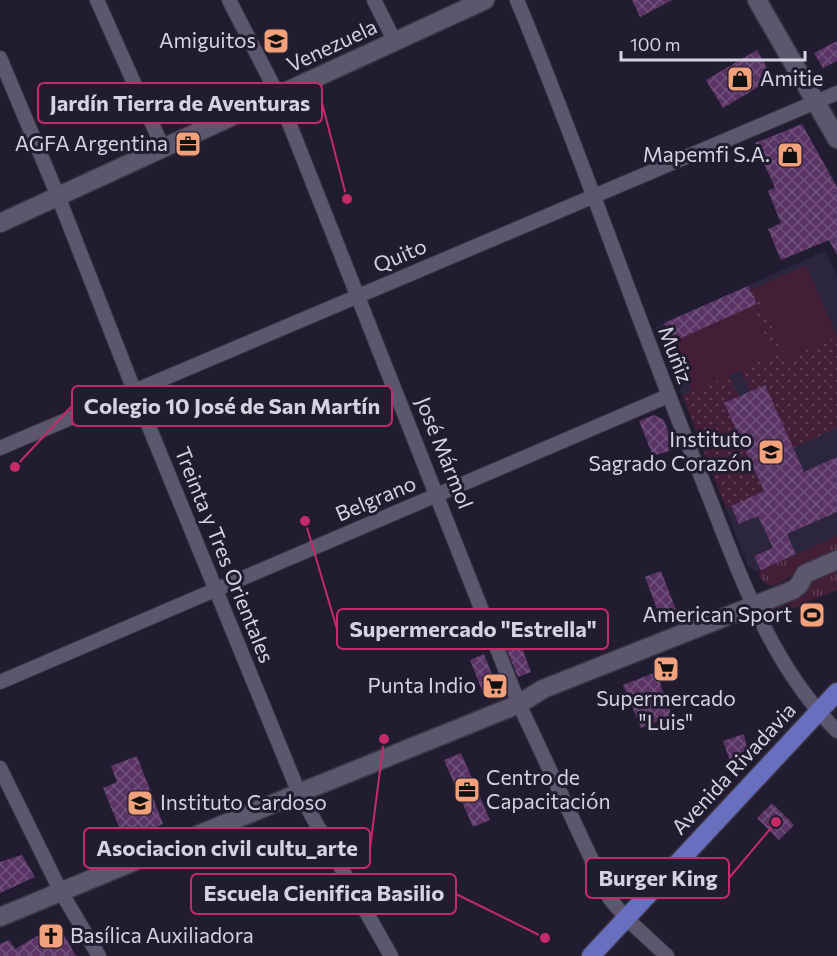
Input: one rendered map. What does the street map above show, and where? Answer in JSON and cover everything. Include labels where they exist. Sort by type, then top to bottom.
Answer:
[{"type":"main road","name":"Venezuela","points":[[0,223],[485,0]]},
{"type":"main road","points":[[757,0],[837,139]]},
{"type":"main road","points":[[0,917],[519,704],[543,689],[793,590],[806,574],[837,560]]},
{"type":"main road","name":"Avenida Rivadavia","points":[[591,956],[837,692]]},
{"type":"street","points":[[97,0],[163,148]]},
{"type":"street","name":"José Mármol","points":[[229,0],[278,95],[519,704],[610,899],[626,918],[667,956]]},
{"type":"street","points":[[374,0],[395,42]]},
{"type":"street","name":"Muñiz","points":[[517,0],[595,197],[668,396],[753,606],[801,691],[837,731]]},
{"type":"street","name":"Treinta y Tres Orientales","points":[[0,58],[58,196],[134,390],[298,793],[391,956]]},
{"type":"street","name":"Quito","points":[[0,448],[837,93]]},
{"type":"street","name":"Belgrano","points":[[0,682],[668,396]]},
{"type":"street","points":[[0,768],[61,892],[99,956]]},
{"type":"shaded area","name":"Instituto Sagrado Corazón","points":[[825,251],[837,277],[837,536],[757,572],[748,566],[656,327]]},
{"type":"green space","points":[[806,265],[837,336],[786,359],[755,288]]},
{"type":"green space","points":[[755,288],[786,358],[837,336],[837,428],[793,448],[765,385],[750,391],[740,370],[774,355],[752,306],[756,303],[750,290]]},
{"type":"green space","points":[[752,306],[774,355],[692,392],[670,342]]},
{"type":"green space","points":[[729,375],[739,396],[725,403],[767,499],[753,496],[726,508],[682,395]]},
{"type":"green space","points":[[837,536],[837,553],[802,569],[777,585],[764,583],[758,573],[761,570]]},
{"type":"green space","points":[[837,569],[837,590],[768,618],[765,610],[805,584]]},
{"type":"building","points":[[632,0],[672,0],[640,17]]},
{"type":"building","points":[[837,41],[837,61],[823,68],[814,53]]},
{"type":"building","name":"Amitie","points":[[757,50],[773,78],[723,108],[706,80]]},
{"type":"building","points":[[802,124],[837,187],[837,255],[829,240],[781,260],[768,229],[781,223],[768,191],[775,188],[755,143]]},
{"type":"building","points":[[748,286],[757,304],[672,342],[664,323]]},
{"type":"building","points":[[765,385],[804,472],[837,457],[837,512],[787,534],[796,554],[761,570],[754,556],[773,548],[758,516],[739,524],[731,506],[764,491],[724,403]]},
{"type":"building","points":[[654,415],[664,420],[675,449],[653,456],[639,421]]},
{"type":"building","points":[[661,571],[676,610],[660,617],[645,577]]},
{"type":"building","points":[[519,640],[531,672],[518,677],[505,645]]},
{"type":"building","points":[[484,654],[497,687],[483,693],[470,660]]},
{"type":"building","points":[[656,672],[672,716],[641,728],[623,685]]},
{"type":"building","points":[[744,734],[748,753],[733,770],[723,741]]},
{"type":"building","name":"Centro de Capacitación","points":[[461,753],[490,820],[473,827],[444,760]]},
{"type":"building","name":"Instituto Cardoso","points":[[137,756],[163,824],[124,839],[103,788],[117,782],[111,766]]},
{"type":"building","points":[[772,803],[794,825],[779,840],[757,818]]},
{"type":"building","points":[[22,855],[35,877],[0,893],[0,862]]},
{"type":"building","name":"Basílica Auxiliadora","points":[[58,924],[76,956],[0,956],[0,944],[9,940],[15,949]]},
{"type":"place","name":"Amiguitos","points":[[276,41]]},
{"type":"place","name":"Amitie","points":[[740,79]]},
{"type":"place","name":"AGFA Argentina","points":[[188,144]]},
{"type":"place","name":"Mapemfi S.A.","points":[[790,155]]},
{"type":"place","name":"Jardín Tierra de Aventuras","points":[[347,199]]},
{"type":"place","name":"Instituto Sagrado Corazón","points":[[771,452]]},
{"type":"place","name":"Colegio 10 José de San Martín","points":[[15,467]]},
{"type":"place","name":"Supermercado \"Estrella\"","points":[[305,521]]},
{"type":"place","name":"American Sport","points":[[812,615]]},
{"type":"place","name":"Supermercado \"Luis\"","points":[[666,669]]},
{"type":"place","name":"Punta Indio","points":[[495,686]]},
{"type":"place","name":"Asociacion civil cultu_arte","points":[[384,739]]},
{"type":"place","name":"Centro de Capacitación","points":[[467,790]]},
{"type":"place","name":"Instituto Cardoso","points":[[140,803]]},
{"type":"place","name":"Burger King","points":[[776,822]]},
{"type":"place","name":"Basílica Auxiliadora","points":[[51,936]]},
{"type":"place","name":"Escuela Cienifica Basilio","points":[[545,938]]}]
